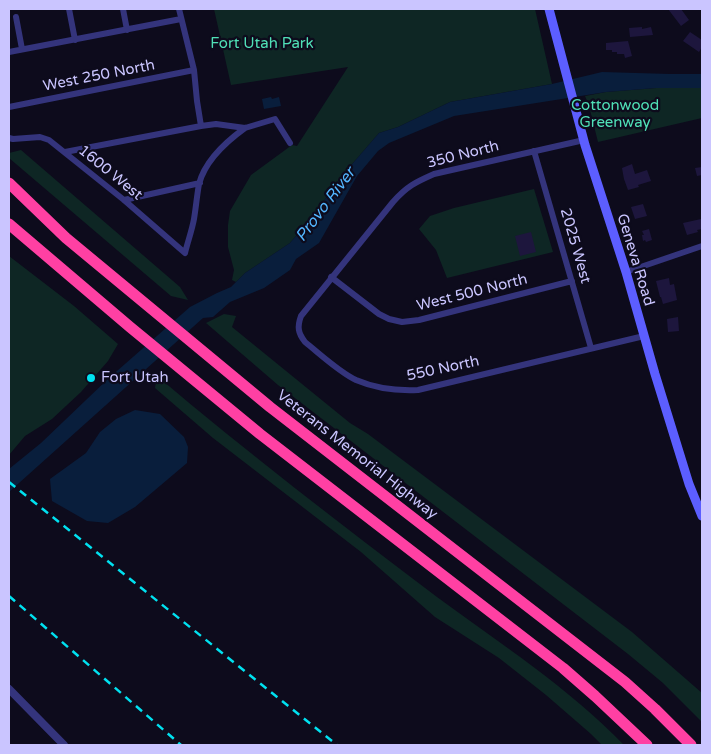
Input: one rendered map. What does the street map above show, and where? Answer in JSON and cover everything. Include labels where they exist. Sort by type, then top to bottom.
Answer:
[{"type":"highway","name":"Veterans Memorial Highway","points":[[9,183],[66,238],[197,348],[270,407],[625,682],[691,745]]},
{"type":"highway","points":[[9,224],[130,328],[260,434],[563,668],[596,696],[647,745]]},
{"type":"main road","name":"Geneva Road","points":[[549,9],[576,114],[626,272],[689,484],[702,516]]},
{"type":"street","points":[[69,9],[75,40]]},
{"type":"street","points":[[123,9],[127,30]]},
{"type":"street","points":[[179,9],[194,70],[201,126]]},
{"type":"street","points":[[16,17],[22,49]]},
{"type":"street","points":[[9,52],[181,19]]},
{"type":"street","name":"West 250 North","points":[[9,107],[194,70]]},
{"type":"street","points":[[124,200],[200,183],[215,156],[230,139],[245,128],[275,119],[290,143]]},
{"type":"street","points":[[65,152],[216,124],[245,128]]},
{"type":"street","name":"1600 West","points":[[9,138],[44,138],[65,152],[124,200],[185,253],[194,220],[200,183]]},
{"type":"street","name":"350 North","points":[[332,277],[393,202],[415,182],[434,174],[584,140]]},
{"type":"street","name":"2025 West","points":[[534,151],[591,348]]},
{"type":"street","points":[[626,272],[702,246]]},
{"type":"street","name":"West 500 North","points":[[332,277],[379,314],[402,322],[419,320],[572,281]]},
{"type":"street","name":"550 North","points":[[332,277],[301,316],[298,325],[301,337],[356,380],[382,388],[418,390],[644,336]]},
{"type":"street","points":[[9,689],[64,745]]},
{"type":"green space","name":"Fort Utah Park","points":[[214,9],[535,9],[552,84],[450,102],[398,127],[379,133],[341,177],[313,216],[290,243],[245,273],[236,282],[232,280],[234,270],[228,247],[230,211],[251,175],[292,145],[297,146],[348,67],[231,85]]},
{"type":"green space","name":"Cottonwood Greenway","points":[[656,88],[702,88],[702,118],[598,142],[585,96],[606,92]]},
{"type":"green space","points":[[21,150],[180,287],[188,300],[171,296],[9,158],[9,153]]},
{"type":"green space","points":[[534,189],[553,252],[447,278],[436,250],[419,229],[430,216],[454,208]]},
{"type":"green space","points":[[9,256],[74,306],[118,344],[108,361],[81,392],[52,419],[25,436],[9,455]]},
{"type":"green space","points":[[224,314],[236,316],[232,327],[350,423],[368,434],[632,632],[702,693],[702,722],[663,683],[628,654],[278,385],[206,323]]},
{"type":"green space","points":[[157,376],[331,516],[581,704],[624,745],[602,745],[546,695],[499,658],[435,617],[361,552],[213,438],[155,388]]},
{"type":"water","name":"Provo River","points":[[602,72],[702,74],[702,88],[656,88],[606,92],[454,116],[389,143],[378,151],[357,176],[319,243],[296,259],[290,270],[264,288],[230,302],[213,317],[203,318],[9,492],[9,469],[41,443],[109,378],[190,307],[231,287],[245,273],[290,243],[313,216],[341,177],[379,133],[398,127],[450,102],[552,84]]},
{"type":"water","points":[[271,97],[272,99],[279,97],[281,106],[264,109],[262,99]]},
{"type":"water","points":[[135,410],[160,414],[184,437],[188,447],[187,463],[135,507],[108,523],[87,521],[52,501],[50,479],[86,453],[100,432],[116,419]]},
{"type":"building","points":[[668,9],[681,9],[689,20],[681,26]]},
{"type":"building","points":[[642,27],[642,29],[651,27],[653,35],[630,37],[629,28]]},
{"type":"building","points":[[690,32],[702,40],[702,47],[699,52],[683,41]]},
{"type":"building","points":[[628,41],[632,56],[625,58],[624,54],[617,54],[617,52],[612,52],[612,50],[606,50],[606,43]]},
{"type":"building","points":[[632,164],[635,174],[647,170],[651,181],[628,190],[622,168]]},
{"type":"building","points":[[702,167],[702,175],[697,176],[695,168]]},
{"type":"building","points":[[643,204],[647,216],[635,219],[631,207]]},
{"type":"building","points":[[701,219],[702,229],[687,235],[683,223]]},
{"type":"building","points":[[649,229],[652,240],[643,241],[642,235],[644,235],[642,231]]},
{"type":"building","points":[[531,232],[536,252],[520,256],[515,236]]},
{"type":"building","points":[[669,278],[670,285],[674,284],[677,300],[663,304],[656,281]]},
{"type":"building","points":[[678,317],[679,331],[668,332],[667,319]]},
{"type":"railway","points":[[9,482],[337,745]]},
{"type":"railway","points":[[9,596],[181,745]]},
{"type":"place","name":"Fort Utah","points":[[91,378]]}]
